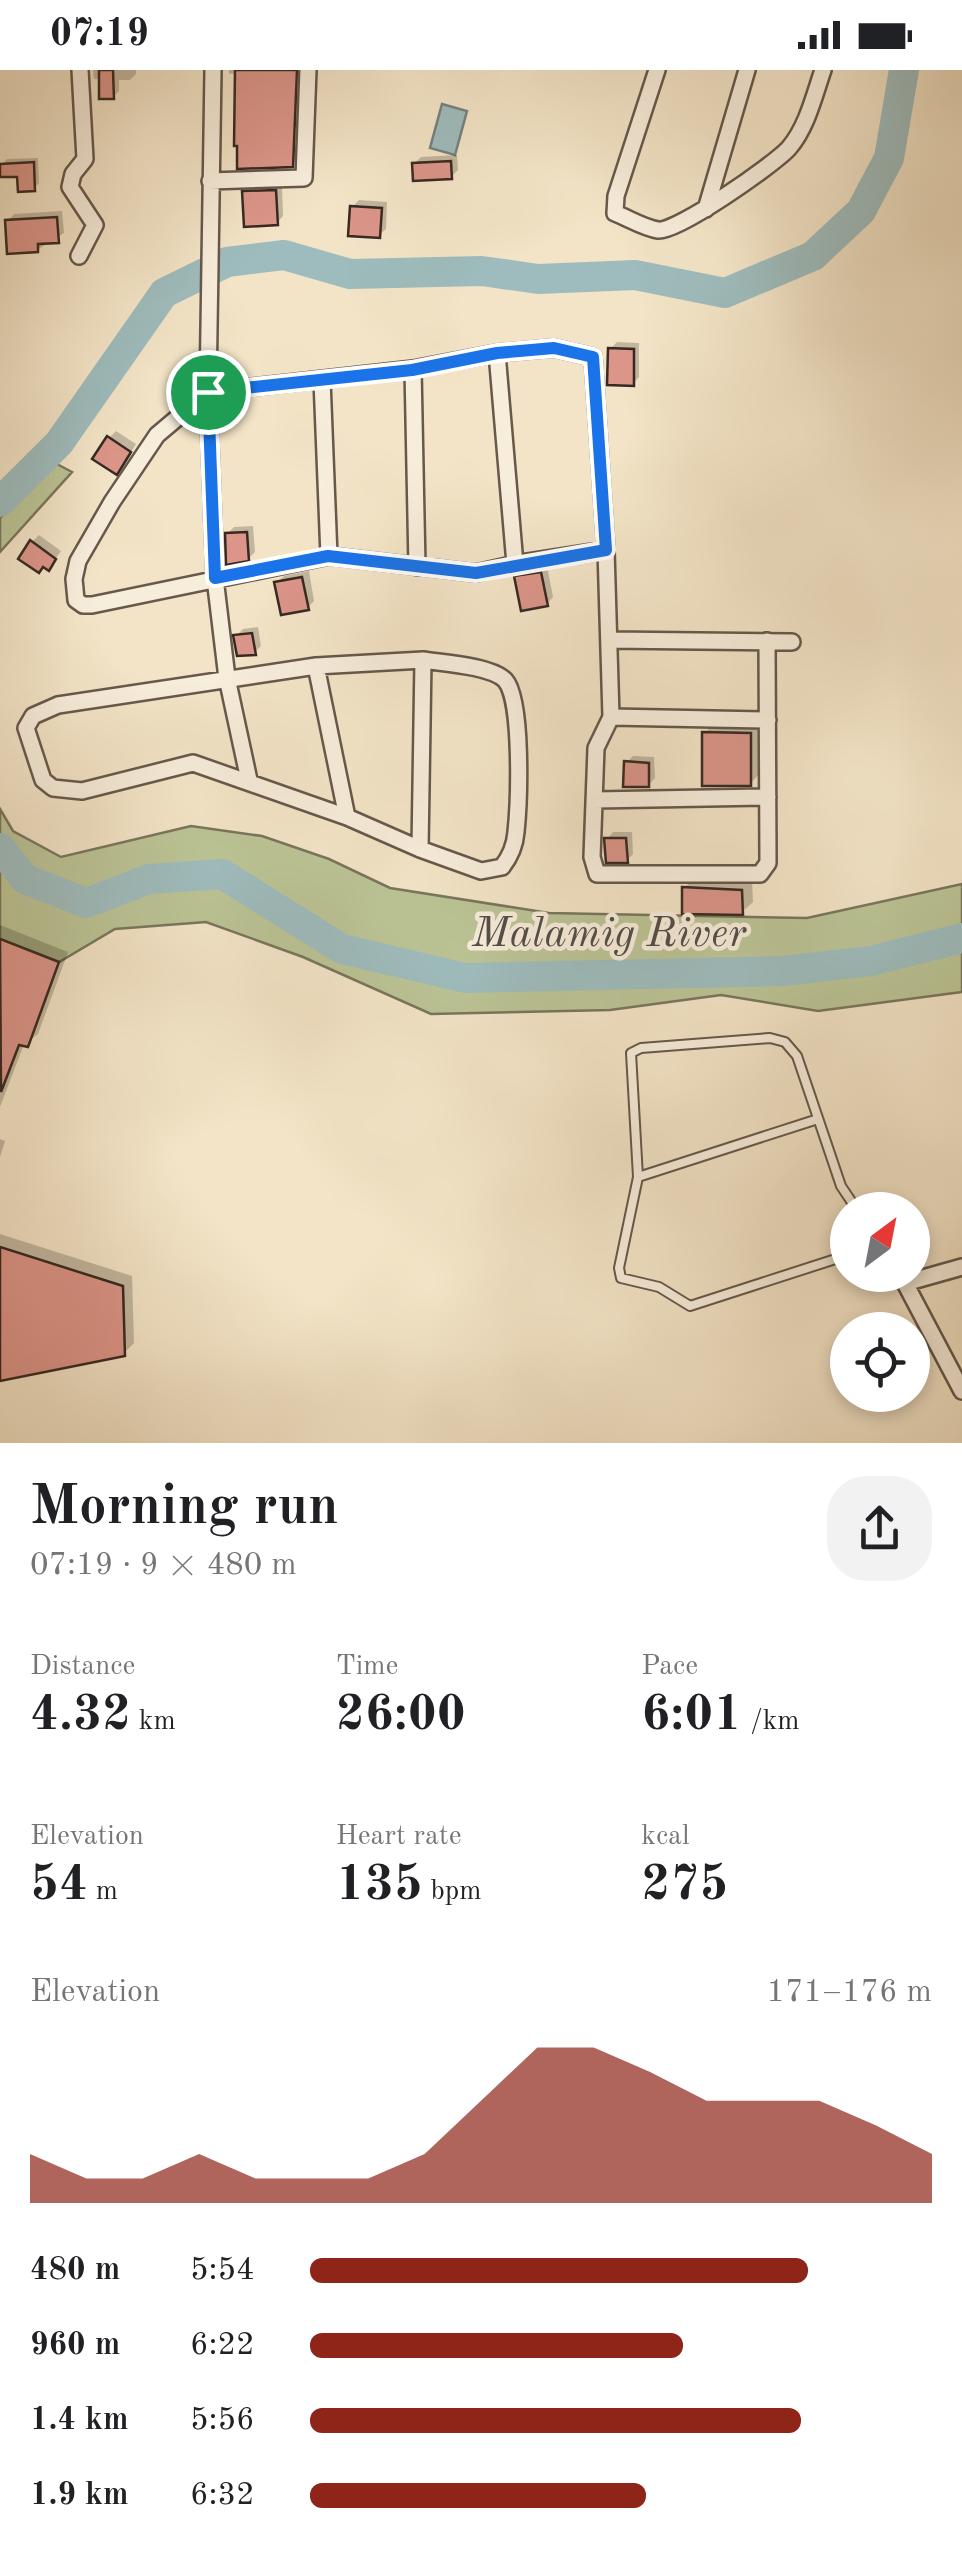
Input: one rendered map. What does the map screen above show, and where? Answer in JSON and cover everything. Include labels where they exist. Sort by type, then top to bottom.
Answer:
[{"type":"street","points":[[79,256],[95,225],[70,187],[73,174],[85,158],[80,70]]},
{"type":"street","points":[[212,70],[208,392],[215,578],[226,678],[249,780]]},
{"type":"street","points":[[210,180],[304,178],[308,70]]},
{"type":"street","points":[[657,70],[616,196],[615,213],[661,231],[706,209],[787,151],[802,129],[823,70]]},
{"type":"street","points":[[706,209],[747,70]]},
{"type":"street","points":[[606,550],[476,573],[328,556],[92,605],[76,600],[74,579],[78,561],[157,435],[208,392],[412,370],[497,353],[554,348],[593,357],[606,550],[611,717],[596,748],[592,857],[598,874],[760,874],[768,864],[766,640]]},
{"type":"street","points":[[497,353],[515,564]]},
{"type":"street","points":[[412,370],[417,568]]},
{"type":"street","points":[[322,380],[328,556]]},
{"type":"street","points":[[609,640],[792,642]]},
{"type":"street","points":[[420,849],[423,660]]},
{"type":"street","points":[[423,660],[494,672],[507,682],[518,714],[516,834],[510,857],[502,867],[482,871],[193,762],[82,791],[54,788],[43,780],[26,728],[33,716],[58,705],[226,678],[316,666],[423,660]]},
{"type":"street","points":[[316,666],[347,817]]},
{"type":"street","points":[[611,717],[768,720]]},
{"type":"street","points":[[595,800],[768,797]]},
{"type":"street","points":[[930,1273],[962,1267]]},
{"type":"street","points":[[909,1292],[962,1391]]},
{"type":"lane","points":[[830,1261],[690,1306],[659,1287],[621,1278],[619,1268],[638,1177],[630,1052],[770,1038],[785,1042],[796,1056],[845,1192]]},
{"type":"lane","points":[[638,1177],[818,1119]]},
{"type":"green space","points":[[55,463],[72,472],[0,552],[0,518]]},
{"type":"green space","points":[[0,809],[13,831],[61,857],[191,826],[262,836],[329,859],[390,888],[549,913],[807,918],[962,884],[962,992],[818,1011],[721,995],[610,1010],[431,1014],[303,957],[206,922],[115,929],[59,962],[0,939]]},
{"type":"water","points":[[442,104],[467,111],[455,155],[430,148]]},
{"type":"building","points":[[99,70],[113,70],[114,99],[99,99]]},
{"type":"building","points":[[235,70],[297,70],[293,167],[237,169]]},
{"type":"building","points":[[451,161],[452,179],[413,181],[412,163]]},
{"type":"building","points":[[34,162],[35,191],[18,192],[17,177],[0,177],[0,164]]},
{"type":"building","points":[[276,190],[278,225],[244,227],[242,191]]},
{"type":"building","points":[[350,206],[382,208],[380,238],[348,236]]},
{"type":"building","points":[[57,217],[59,243],[38,244],[38,252],[7,254],[5,220]]},
{"type":"building","points":[[608,348],[634,349],[634,386],[607,385]]},
{"type":"building","points":[[107,436],[131,452],[117,475],[92,459]]},
{"type":"building","points":[[247,532],[249,561],[226,565],[225,533]]},
{"type":"building","points":[[30,540],[56,559],[49,571],[43,567],[39,573],[18,559]]},
{"type":"building","points":[[541,572],[548,606],[521,611],[514,576]]},
{"type":"building","points":[[302,577],[309,610],[281,615],[274,582]]},
{"type":"building","points":[[252,633],[256,655],[237,656],[233,635]]},
{"type":"building","points":[[702,732],[751,733],[751,786],[702,786]]},
{"type":"building","points":[[624,761],[649,763],[649,787],[623,787]]},
{"type":"building","points":[[604,838],[626,838],[628,863],[606,863]]},
{"type":"building","points":[[682,887],[742,890],[743,915],[682,914]]},
{"type":"building","points":[[0,939],[59,962],[28,1047],[19,1045],[1,1092]]},
{"type":"building","points":[[0,1247],[123,1286],[125,1356],[0,1381]]},
{"type":"waterway","points":[[0,502],[59,443],[164,293],[227,262],[284,255],[350,274],[482,271],[538,279],[635,275],[725,293],[813,256],[861,211],[889,158],[904,70]]},
{"type":"waterway","name":"Malamig River","points":[[0,848],[25,879],[86,903],[149,879],[222,874],[342,949],[465,978],[783,971],[871,961],[962,938]]},
{"type":"route","points":[[554,348],[593,357],[606,550],[476,573],[328,556],[215,578],[208,392],[412,370],[497,353],[554,348]]}]
